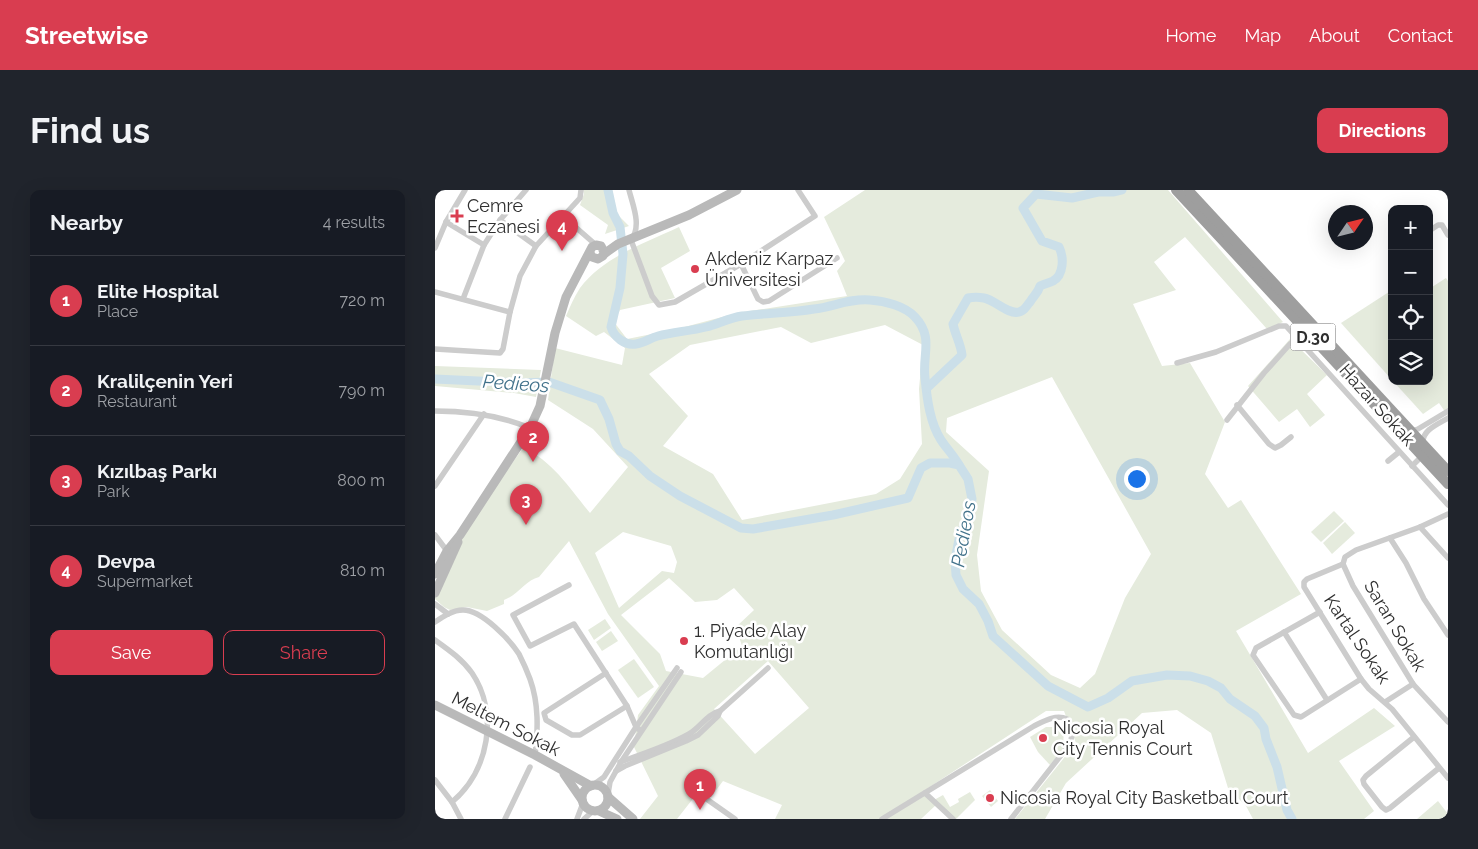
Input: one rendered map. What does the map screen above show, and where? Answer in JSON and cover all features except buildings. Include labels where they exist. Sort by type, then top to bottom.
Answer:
[{"type":"highway","name":"D.30","points":[[1176,190],[1448,484]]},
{"type":"highway","name":"D.30","points":[[1188,190],[1448,471]]},
{"type":"main road","points":[[435,574],[447,550],[460,535],[530,428],[540,406],[560,315],[566,297],[585,258],[594,248],[631,240],[689,215],[726,193],[737,190]]},
{"type":"main road","points":[[578,275],[618,244]]},
{"type":"main road","points":[[594,248],[592,257],[601,256]]},
{"type":"main road","points":[[435,593],[460,535]]},
{"type":"main road","name":"Meltem Sokak","points":[[435,706],[535,755],[561,771],[592,786]]},
{"type":"main road","name":"Meltem Sokak","points":[[561,771],[583,802]]},
{"type":"main road","points":[[617,819],[586,807],[583,802],[585,791],[592,786],[600,786],[633,819]]},
{"type":"main road","points":[[596,811],[606,805],[608,795]]},
{"type":"street","points":[[463,299],[484,245],[500,220],[527,190]]},
{"type":"street","points":[[435,349],[501,353],[510,312],[521,276],[536,246],[580,198],[581,190]]},
{"type":"street","points":[[629,190],[637,226],[631,240],[652,296],[659,305],[675,302],[741,264],[815,216],[798,190]]},
{"type":"street","points":[[435,248],[446,222],[463,191]]},
{"type":"street","points":[[564,217],[594,248]]},
{"type":"street","points":[[500,220],[536,246]]},
{"type":"street","points":[[446,222],[484,245]]},
{"type":"street","points":[[1433,227],[1438,224],[1442,225],[1448,235]]},
{"type":"street","points":[[741,264],[758,299],[763,302],[769,301],[837,258]]},
{"type":"street","points":[[435,292],[510,312]]},
{"type":"street","name":"Hazar Sokak","points":[[1177,363],[1216,352],[1286,326],[1448,505]]},
{"type":"street","points":[[1227,420],[1237,405],[1297,338]]},
{"type":"street","points":[[1309,351],[1315,340]]},
{"type":"street","points":[[1237,405],[1269,444],[1275,448],[1291,437]]},
{"type":"street","points":[[435,411],[468,411],[509,419],[530,428]]},
{"type":"street","points":[[1412,431],[1448,411]]},
{"type":"street","points":[[435,486],[484,414]]},
{"type":"street","points":[[1423,443],[1425,432],[1448,418]]},
{"type":"street","points":[[1388,461],[1399,452]]},
{"type":"street","points":[[1412,466],[1422,456]]},
{"type":"street","points":[[1343,564],[1345,557],[1357,550],[1420,527],[1448,514]]},
{"type":"street","points":[[1420,527],[1448,558]]},
{"type":"street","points":[[435,536],[447,550]]},
{"type":"street","points":[[1390,538],[1406,563],[1424,599],[1448,635]]},
{"type":"street","name":"Kartal Sokak","points":[[1343,564],[1307,579],[1304,582],[1304,587],[1361,679],[1369,689],[1392,709],[1448,778]]},
{"type":"street","name":"Saran Sokak","points":[[1343,564],[1353,586],[1413,684],[1448,722]]},
{"type":"street","points":[[569,585],[513,615],[530,646],[574,624],[627,706],[639,729]]},
{"type":"street","points":[[435,604],[448,614]]},
{"type":"street","points":[[435,622],[448,614],[464,610],[477,613],[490,622],[519,654],[530,680],[535,703],[538,729],[535,755]]},
{"type":"street","points":[[1319,612],[1256,648],[1253,655],[1294,714],[1301,717],[1361,679]]},
{"type":"street","points":[[1284,632],[1327,700]]},
{"type":"street","points":[[435,640],[457,656],[478,682],[484,699],[488,733],[480,764],[466,787],[452,802]]},
{"type":"street","points":[[612,764],[686,736],[714,713],[720,711],[769,668]]},
{"type":"street","points":[[592,786],[604,777],[679,670]]},
{"type":"street","points":[[606,673],[544,713],[545,720],[572,734],[580,734],[627,706]]},
{"type":"street","points":[[1385,702],[1413,684]]},
{"type":"street","points":[[616,771],[697,735],[718,716],[720,711]]},
{"type":"street","points":[[881,819],[1045,720],[1061,716],[1067,719],[1072,736],[1069,745],[1011,819]]},
{"type":"street","points":[[608,795],[608,788],[639,729]]},
{"type":"street","points":[[1414,737],[1365,776],[1363,780],[1382,807],[1386,810],[1390,808],[1439,768]]},
{"type":"street","points":[[505,819],[530,767]]},
{"type":"street","points":[[435,780],[452,802],[461,819]]},
{"type":"street","points":[[925,792],[953,819]]},
{"type":"street","points":[[698,793],[735,819]]},
{"type":"street","points":[[577,819],[583,802]]},
{"type":"street","points":[[585,819],[596,811]]},
{"type":"shaded area","points":[[583,190],[611,190],[617,214],[629,226],[605,234],[608,225],[580,205],[584,194]]},
{"type":"shaded area","points":[[865,190],[1168,190],[1283,322],[1267,329],[1185,237],[1154,262],[1176,290],[1133,304],[1162,366],[1190,363],[1225,422],[1205,474],[1228,508],[1241,500],[1301,594],[1236,631],[1308,753],[1374,708],[1395,726],[1339,761],[1374,811],[1364,819],[1253,819],[1246,806],[1228,788],[1211,733],[1177,710],[1142,713],[1066,783],[1045,819],[1015,819],[1076,743],[1064,711],[1046,711],[922,792],[936,805],[921,819],[775,819],[782,805],[723,781],[711,797],[699,791],[677,819],[640,819],[658,796],[634,747],[638,715],[659,686],[608,614],[569,541],[539,577],[530,581],[514,595],[504,600],[504,604],[487,611],[467,607],[450,610],[435,599],[435,590],[462,537],[523,448],[533,453],[552,468],[590,513],[628,467],[593,429],[548,400],[555,348],[622,365],[625,348],[604,332],[596,336],[566,316],[578,291],[589,277],[612,259],[679,227],[690,251],[661,268],[675,298],[620,310],[614,322],[627,339],[677,329],[737,313],[847,296],[837,271],[845,261],[824,217]],"holes":[[[885,325],[923,345],[919,389],[922,444],[900,479],[876,494],[742,520],[713,474],[663,446],[688,416],[649,374],[690,345],[781,327],[811,343]],[[1052,377],[1151,554],[1125,598],[1095,674],[1080,688],[1051,675],[1002,630],[981,591],[977,555],[989,471],[946,432],[947,418]],[[623,532],[671,546],[677,562],[674,573],[662,571],[619,608],[595,553]],[[669,578],[695,602],[717,600],[734,588],[754,610],[736,627],[742,646],[703,678],[666,671],[660,654],[621,615]],[[768,661],[809,708],[755,754],[714,709]]]},
{"type":"shaded area","points":[[1446,278],[1448,281],[1448,416],[1439,403],[1423,414],[1397,385],[1433,385],[1433,286]]},
{"type":"shaded area","points":[[1388,293],[1388,376],[1341,323]]},
{"type":"shaded area","points":[[1290,339],[1327,375],[1307,394],[1325,415],[1310,427],[1297,409],[1279,422],[1248,386]]},
{"type":"shaded area","points":[[435,366],[541,370],[536,397],[514,393],[435,386]]},
{"type":"shaded area","points":[[1334,511],[1344,521],[1321,542],[1311,532]]},
{"type":"shaded area","points":[[1345,522],[1355,533],[1332,554],[1323,543]]},
{"type":"shaded area","points":[[605,619],[611,628],[594,640],[588,630]]},
{"type":"shaded area","points":[[611,631],[618,641],[602,651],[596,642]]},
{"type":"shaded area","points":[[634,659],[654,687],[638,698],[618,670]]},
{"type":"shaded area","points":[[1046,727],[1064,727],[1063,749],[1050,765],[1038,752],[1030,737]]},
{"type":"shaded area","name":"Nicosia Royal City Basketball Court","points":[[990,790],[998,801],[991,807],[982,796]]},
{"type":"shaded area","points":[[970,792],[975,800],[956,819],[934,800],[943,795],[950,807],[959,802],[958,799]]},
{"type":"shaded area","points":[[1438,801],[1448,814],[1448,819],[1417,819]]},
{"type":"waterway","points":[[608,190],[613,213],[620,227],[623,254],[620,288],[611,327],[621,340],[628,344],[642,343],[658,336],[706,327],[737,317],[821,308],[855,300],[876,301],[894,305],[911,313],[921,324],[926,339],[924,370],[932,418],[941,440],[959,465]]},
{"type":"waterway","points":[[927,388],[962,355],[953,324],[968,298],[984,298],[1010,311],[1023,311],[1040,286],[1053,281],[1059,275],[1062,266],[1062,256],[1059,247],[1042,241],[1023,208],[1036,194],[1072,198],[1098,192],[1122,190]]},
{"type":"waterway","name":"Pedieos","points":[[435,379],[520,383],[549,382],[600,400],[620,451],[629,456],[650,476],[680,496],[741,528],[753,529],[833,515],[908,498],[921,468],[930,463],[959,465],[968,479],[972,499],[970,514],[960,534],[955,560],[956,575],[963,589],[979,604],[993,636],[1048,686],[1088,707],[1108,698],[1132,681],[1167,675],[1190,676],[1208,681],[1221,688],[1230,699],[1255,716],[1264,728],[1266,739],[1277,767],[1287,810],[1292,819]]},
{"type":"place","name":"Cemre Eczanesi","points":[[457,216]]},
{"type":"place","name":"Devpa","points":[[562,251]]},
{"type":"place","name":"Akdeniz Karpaz Üniversitesi","points":[[695,269]]},
{"type":"place","name":"Kralilçenin Yeri","points":[[533,462]]},
{"type":"place","name":"Kızılbaş Parkı","points":[[526,525]]},
{"type":"place","name":"1. Piyade Alay Komutanlığı","points":[[684,641]]},
{"type":"place","name":"Nicosia Royal City Tennis Court","points":[[1043,738]]},
{"type":"place","name":"Nicosia Royal City Basketball Court","points":[[990,798]]},
{"type":"place","name":"Elite Hospital","points":[[700,810]]}]
